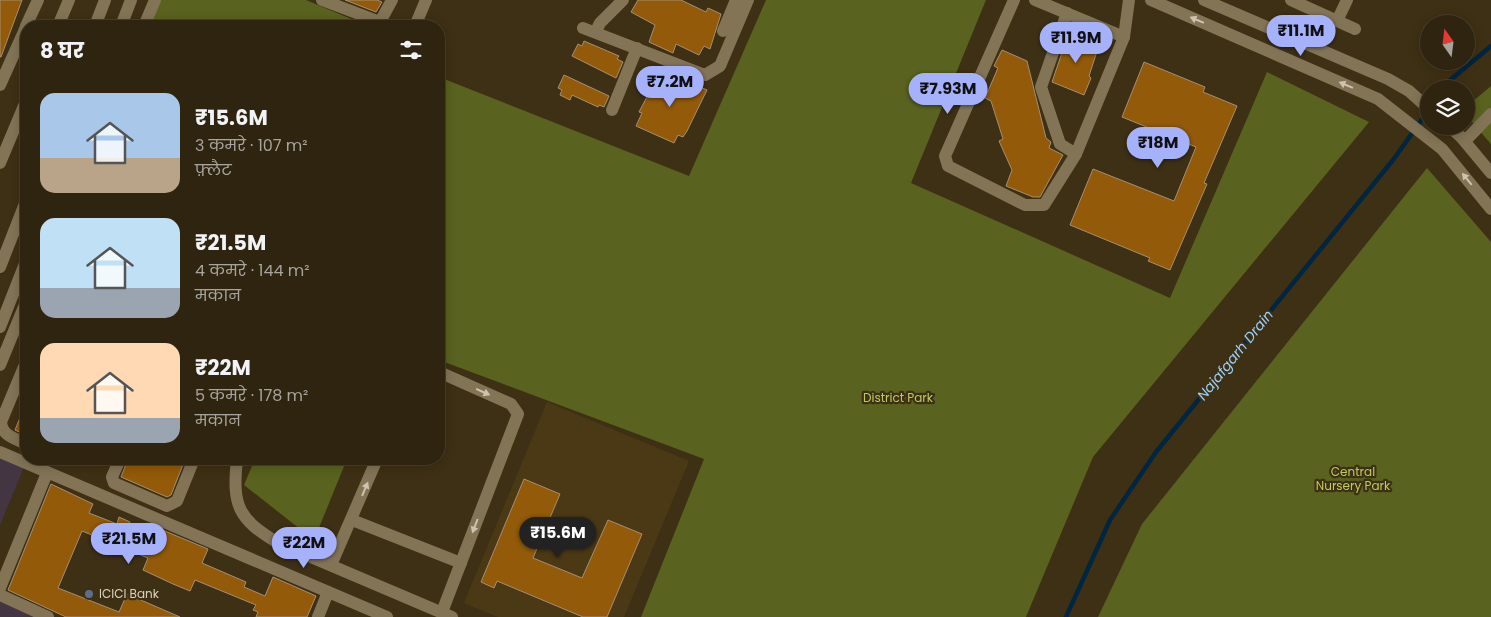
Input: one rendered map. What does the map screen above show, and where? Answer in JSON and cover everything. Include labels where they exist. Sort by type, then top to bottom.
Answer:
[{"type":"street","points":[[29,20],[38,0]]},
{"type":"street","points":[[61,20],[69,0]]},
{"type":"street","points":[[123,20],[131,0]]},
{"type":"street","points":[[147,20],[155,0]]},
{"type":"street","points":[[322,0],[375,20]]},
{"type":"street","points":[[381,20],[392,0]]},
{"type":"street","points":[[418,20],[426,0]]},
{"type":"street","points":[[596,31],[600,23],[624,0]]},
{"type":"street","points":[[722,31],[736,0]]},
{"type":"street","points":[[583,28],[596,31],[705,75],[713,72],[720,66],[748,0]]},
{"type":"street","points":[[1014,0],[945,156],[948,166],[1025,205],[1044,205],[1076,154],[1124,37],[1129,0]]},
{"type":"street","points":[[1035,0],[1124,37]]},
{"type":"street","points":[[1204,0],[1388,79],[1409,91],[1420,100]]},
{"type":"street","points":[[1292,0],[1355,29]]},
{"type":"street","points":[[1337,21],[1347,0]]},
{"type":"street","points":[[97,20],[103,1]]},
{"type":"street","points":[[1157,1],[1378,99],[1442,149],[1491,209]]},
{"type":"street","points":[[1067,13],[1041,87],[1060,144],[1076,154]]},
{"type":"street","points":[[0,85],[20,40]]},
{"type":"street","points":[[612,110],[637,48]]},
{"type":"street","points":[[0,163],[20,115]]},
{"type":"street","points":[[1463,139],[1489,120]]},
{"type":"street","points":[[1459,135],[1491,173]]},
{"type":"street","points":[[0,267],[20,216]]},
{"type":"street","points":[[0,326],[8,308],[20,290]]},
{"type":"street","points":[[8,308],[20,309]]},
{"type":"street","points":[[0,365],[20,320]]},
{"type":"street","points":[[234,465],[234,486],[239,508],[254,528],[278,543],[447,615],[461,563],[518,414],[511,404],[445,375]]},
{"type":"street","points":[[20,376],[1,422],[2,430],[6,435],[20,441]]},
{"type":"street","points":[[0,452],[20,461]]},
{"type":"street","points":[[29,465],[387,617]]},
{"type":"street","points":[[117,465],[112,477],[114,483],[167,506],[177,501],[192,465]]},
{"type":"street","points":[[331,565],[375,465]]},
{"type":"street","points":[[0,588],[47,473]]},
{"type":"street","points":[[352,520],[461,563]]},
{"type":"street","points":[[318,617],[328,592]]},
{"type":"street","points":[[0,595],[48,617]]},
{"type":"shaded area","points":[[547,402],[689,461],[624,617],[498,617],[464,603]]},
{"type":"shaded area","points":[[0,448],[20,457],[20,465],[25,465],[0,525]]},
{"type":"shaded area","points":[[0,600],[41,617],[0,617]]},
{"type":"green space","points":[[158,0],[306,0],[354,20],[150,20]]},
{"type":"green space","name":"District Park","points":[[766,0],[986,0],[911,183],[1170,298],[1267,72],[1369,122],[1093,457],[1026,617],[641,617],[704,459],[445,362],[445,79],[689,176]]},
{"type":"green space","points":[[1491,86],[1491,144],[1475,125],[1475,99]]},
{"type":"green space","name":"Central Nursery Park","points":[[1427,168],[1491,242],[1491,617],[1098,617],[1142,524]]},
{"type":"green space","points":[[252,465],[345,465],[314,540],[244,485]]},
{"type":"building","points":[[0,0],[22,0],[1,57],[0,57]]},
{"type":"building","points":[[345,0],[377,0],[382,2],[376,12]]},
{"type":"building","points":[[638,0],[681,0],[706,12],[708,8],[721,14],[710,49],[704,46],[699,55],[676,44],[673,53],[649,42],[655,25],[631,12]]},
{"type":"building","points":[[1069,32],[1099,45],[1089,76],[1091,78],[1084,95],[1052,82]]},
{"type":"building","points":[[584,41],[619,56],[617,59],[623,62],[616,78],[572,56],[578,44],[582,46]]},
{"type":"building","points":[[1002,50],[1027,61],[1046,138],[1051,142],[1049,148],[1063,155],[1040,197],[1033,197],[1006,186],[1012,170],[999,141],[1003,139],[991,101],[985,98],[998,68],[994,66]]},
{"type":"building","points":[[1144,62],[1205,87],[1203,92],[1237,106],[1204,183],[1207,184],[1170,270],[1148,261],[1150,258],[1070,225],[1093,169],[1174,201],[1196,147],[1122,117]]},
{"type":"building","points":[[661,70],[670,74],[668,79],[688,88],[691,83],[707,90],[687,131],[683,137],[678,135],[674,143],[636,126],[642,113],[639,112]]},
{"type":"building","points":[[564,75],[609,96],[604,107],[599,105],[598,107],[572,95],[570,100],[560,95],[562,90],[558,88]]},
{"type":"building","points":[[20,418],[20,432],[15,430]]},
{"type":"building","points":[[126,465],[183,465],[171,495],[167,497],[121,477]]},
{"type":"building","points":[[524,479],[560,494],[533,558],[582,578],[608,520],[642,534],[607,617],[583,617],[497,581],[494,588],[481,582]]},
{"type":"building","points":[[51,484],[93,504],[89,513],[117,524],[119,517],[130,522],[128,528],[156,539],[160,529],[208,549],[202,563],[246,582],[244,587],[265,596],[273,577],[316,596],[307,617],[256,617],[258,612],[253,610],[256,605],[195,580],[190,591],[173,584],[143,570],[148,558],[82,531],[58,588],[119,612],[127,594],[180,617],[66,617],[8,590]]},
{"type":"waterway","name":"Najafgarh Drain","points":[[1450,80],[1491,46]]},
{"type":"waterway","name":"Najafgarh Drain","points":[[1066,617],[1110,520],[1156,452],[1393,160],[1420,122]]},
{"type":"place","name":"ICICI Bank","points":[[89,594]]}]
